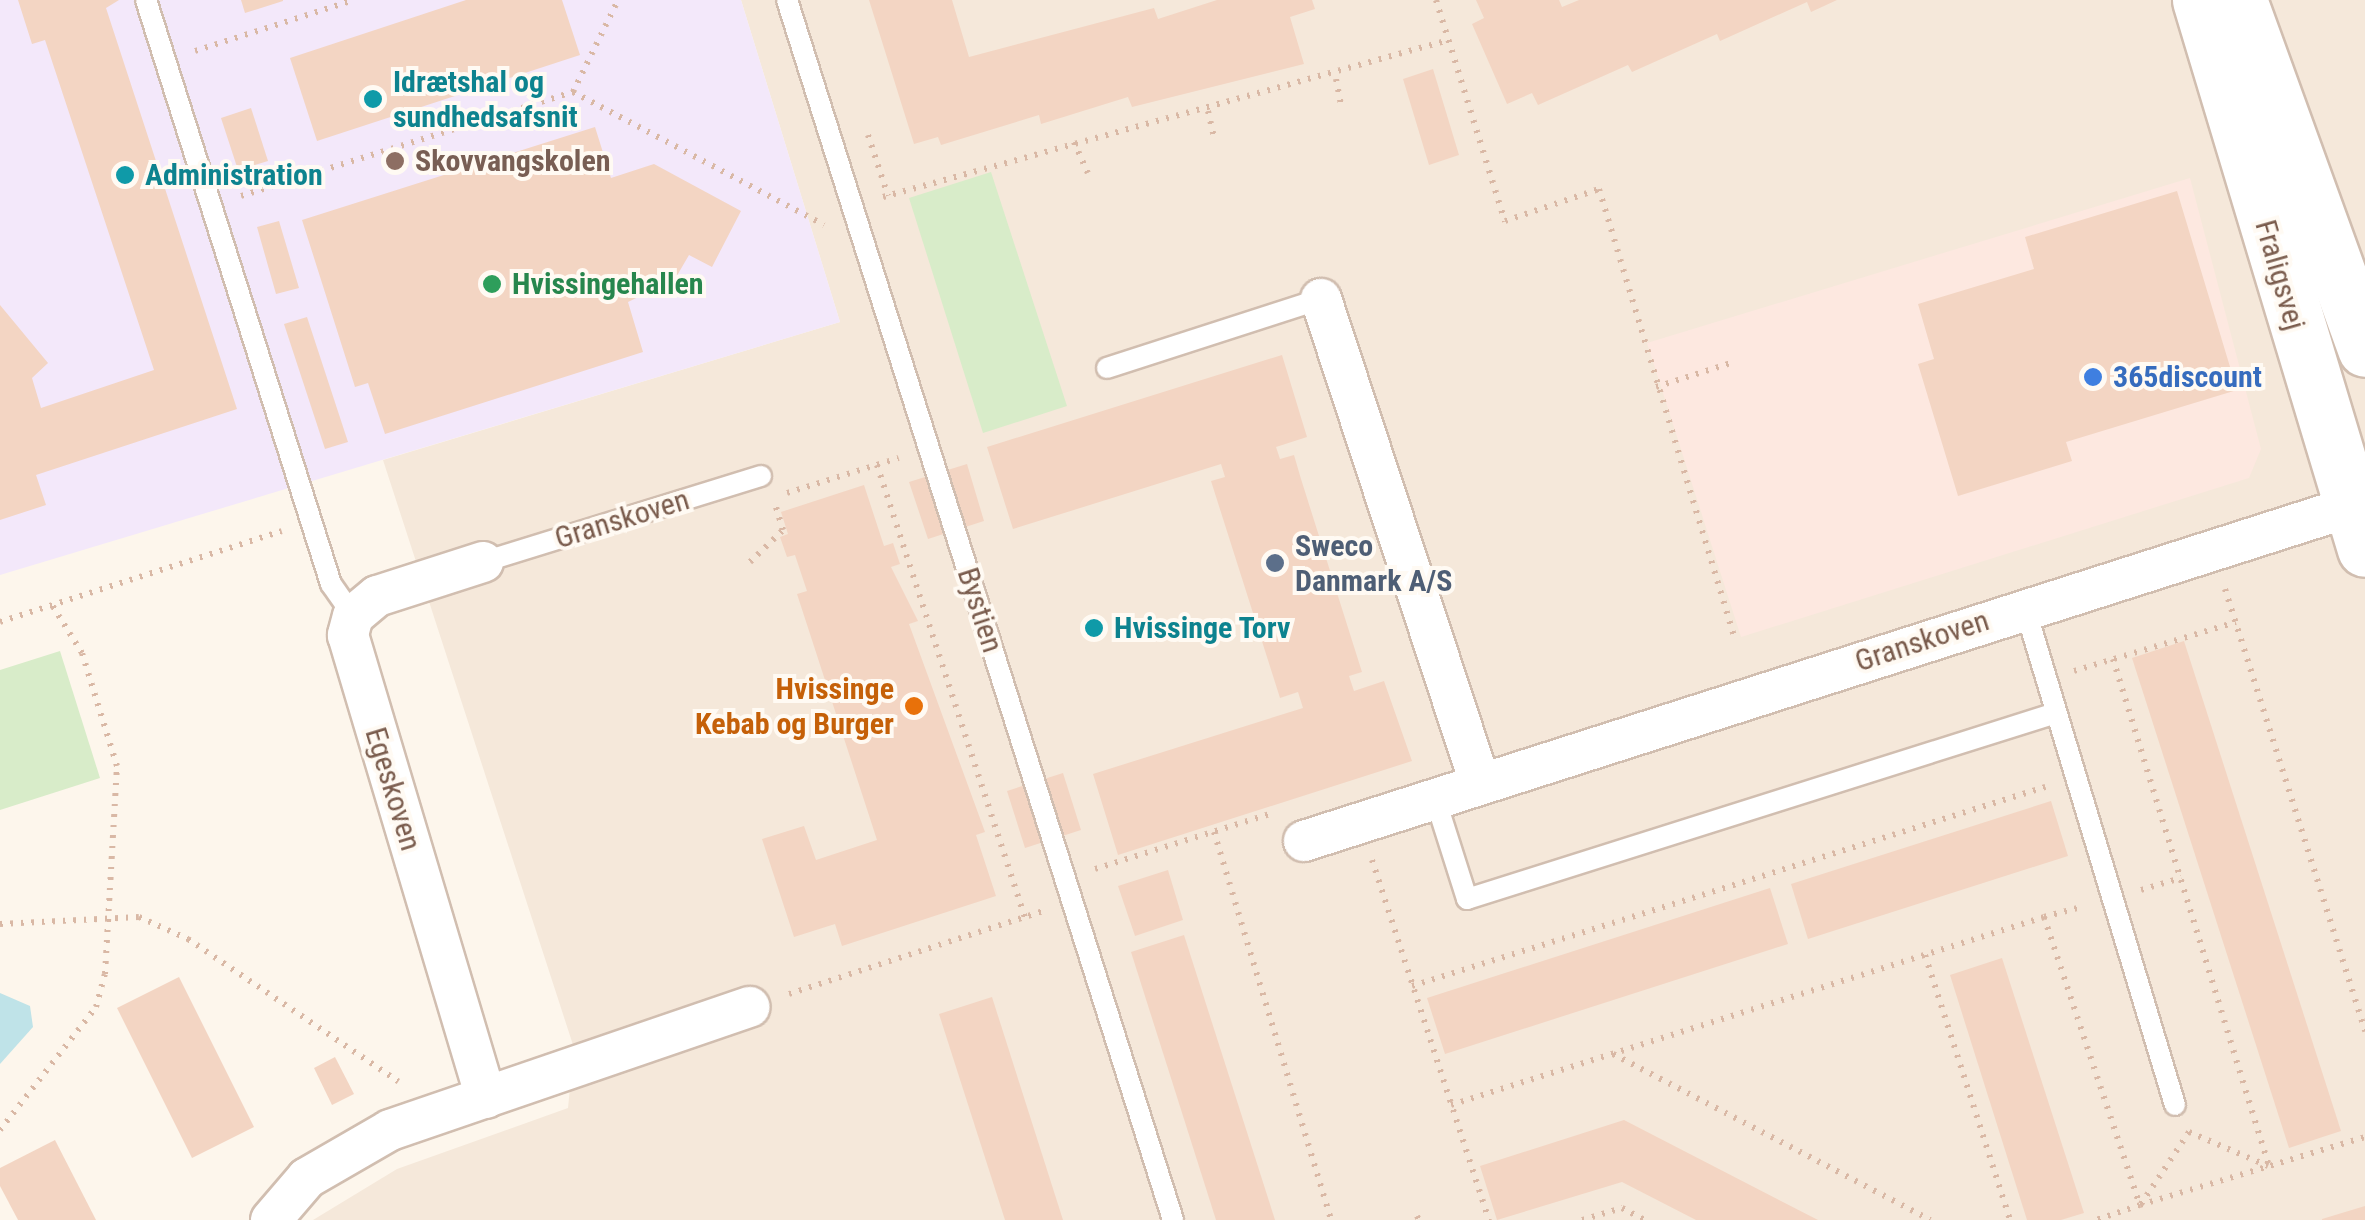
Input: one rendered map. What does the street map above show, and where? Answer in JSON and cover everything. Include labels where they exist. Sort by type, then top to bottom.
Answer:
[{"type":"street","name":"Fraligsvej","points":[[2200,0],[2360,520]]},
{"type":"street","name":"Fraligsvej","points":[[2240,0],[2365,350]]},
{"type":"street","points":[[1321,299],[1480,783]]},
{"type":"street","name":"Granskoven","points":[[1304,840],[2212,548],[2360,520]]},
{"type":"street","points":[[353,616],[377,596],[483,562]]},
{"type":"street","name":"Egeskoven","points":[[353,616],[352,654],[486,1098]]},
{"type":"street","points":[[271,1220],[307,1178],[390,1130],[750,1007]]},
{"type":"lane","points":[[146,0],[331,584],[353,616]]},
{"type":"lane","name":"Bystien","points":[[787,0],[1173,1220]]},
{"type":"lane","points":[[1107,368],[1321,299]]},
{"type":"lane","name":"Granskoven","points":[[483,562],[761,476]]},
{"type":"lane","points":[[2024,608],[2174,1105]]},
{"type":"lane","points":[[1435,798],[1468,900],[2056,713]]},
{"type":"path","points":[[166,61],[354,0]]},
{"type":"path","points":[[573,92],[618,0]]},
{"type":"path","points":[[1436,0],[1445,42],[1505,221],[1600,189],[1656,388],[1736,638]]},
{"type":"path","points":[[853,206],[1074,142],[1336,79],[1445,42]]},
{"type":"path","points":[[1336,79],[1341,104]]},
{"type":"path","points":[[212,206],[573,92],[866,248]]},
{"type":"path","points":[[1208,111],[1214,136]]},
{"type":"path","points":[[1074,142],[1088,173]]},
{"type":"path","points":[[1656,388],[1731,362]]},
{"type":"path","points":[[877,465],[1025,916]]},
{"type":"path","points":[[750,562],[783,530],[774,497]]},
{"type":"path","points":[[0,622],[312,522]]},
{"type":"path","points":[[2212,548],[2365,1031]]},
{"type":"path","points":[[0,1130],[96,1006],[109,914],[117,766],[82,653],[52,605]]},
{"type":"path","points":[[2236,622],[2113,659],[2269,1166]]},
{"type":"path","points":[[1412,986],[2076,777]]},
{"type":"path","points":[[1360,823],[1490,1220]]},
{"type":"path","points":[[1214,832],[1331,1220]]},
{"type":"path","points":[[0,924],[109,914],[188,939],[441,1113]]},
{"type":"path","points":[[1451,1104],[2044,918],[2140,1205]]},
{"type":"path","points":[[1925,955],[2010,1220]]},
{"type":"path","points":[[1612,1054],[1930,1220]]},
{"type":"path","points":[[2140,1205],[2189,1132],[2269,1166]]},
{"type":"path","points":[[2096,1220],[2365,1137]]},
{"type":"path","points":[[1582,1220],[1622,1208],[1641,1219]]},
{"type":"shaded area","name":"Skovvangskolen","points":[[0,0],[741,0],[840,322],[0,575]]},
{"type":"shaded area","points":[[741,0],[2365,0],[2365,1220],[313,1220],[397,1169],[568,1108],[574,1048],[383,460],[840,322]]},
{"type":"shaded area","points":[[2190,178],[2261,449],[2249,478],[1741,637],[1647,343]]},
{"type":"green space","points":[[991,172],[1067,406],[983,433],[909,198]]},
{"type":"green space","points":[[60,651],[100,778],[0,810],[0,670]]},
{"type":"water","points":[[0,993],[30,1006],[33,1027],[0,1064]]},
{"type":"building","name":"Administration","points":[[18,0],[119,0],[106,8],[237,409],[36,475],[46,505],[0,520],[0,305],[48,363],[32,378],[41,408],[154,370],[45,40],[32,44]]},
{"type":"building","points":[[241,0],[283,0],[283,1],[245,13]]},
{"type":"building","name":"Idrætshal og sundhedsafsnit","points":[[466,0],[562,0],[580,55],[317,141],[290,58]]},
{"type":"building","points":[[869,0],[952,0],[969,57],[1154,8],[1158,19],[1217,0],[1312,0],[1315,9],[1290,17],[1304,64],[1132,107],[1128,97],[1041,124],[1039,115],[941,145],[938,137],[914,144]]},
{"type":"building","points":[[1476,0],[1559,0],[1562,7],[1579,0],[1837,0],[1811,12],[1807,2],[1720,41],[1717,34],[1632,72],[1628,65],[1538,105],[1532,93],[1507,104],[1472,24],[1484,18]]},
{"type":"building","points":[[1433,69],[1459,155],[1429,165],[1403,79]]},
{"type":"building","points":[[251,108],[268,161],[238,170],[221,118]]},
{"type":"building","name":"Hvissingehallen","points":[[595,127],[611,178],[654,164],[741,211],[712,267],[689,255],[675,279],[628,302],[643,352],[385,434],[368,383],[355,387],[302,220]]},
{"type":"building","points":[[2177,191],[2237,390],[2066,442],[2072,461],[1958,496],[1918,364],[1934,359],[1918,304],[2034,269],[2025,237]]},
{"type":"building","points":[[279,221],[299,288],[276,294],[257,227]]},
{"type":"building","points":[[307,317],[348,442],[325,449],[284,324]]},
{"type":"building","points":[[1282,355],[1307,437],[1276,447],[1280,459],[1294,455],[1362,672],[1349,676],[1354,691],[1384,681],[1412,761],[1118,855],[1093,774],[1303,708],[1298,692],[1280,698],[1211,481],[1225,477],[1221,464],[1013,529],[987,447]]},
{"type":"building","points":[[967,464],[984,521],[928,539],[909,482]]},
{"type":"building","points":[[864,485],[884,546],[893,543],[900,564],[891,567],[918,621],[909,624],[985,832],[976,835],[996,896],[842,946],[835,924],[794,937],[762,839],[804,826],[816,860],[877,840],[797,594],[807,591],[795,555],[787,557],[780,537],[788,534],[781,512]]},
{"type":"building","points":[[2184,641],[2341,1131],[2289,1148],[2132,658]]},
{"type":"building","points":[[1063,773],[1081,830],[1025,848],[1007,791]]},
{"type":"building","points":[[2051,801],[2068,856],[1808,939],[1791,884]]},
{"type":"building","points":[[1168,870],[1183,920],[1135,936],[1118,886]]},
{"type":"building","points":[[1770,888],[1788,944],[1445,1054],[1427,998]]},
{"type":"building","points":[[1184,935],[1275,1220],[1216,1220],[1131,952]]},
{"type":"building","points":[[2002,958],[2084,1213],[2061,1220],[2027,1220],[1950,975]]},
{"type":"building","points":[[179,977],[254,1127],[192,1158],[117,1008]]},
{"type":"building","points":[[992,997],[1063,1220],[1005,1220],[939,1014]]},
{"type":"building","points":[[335,1057],[354,1094],[332,1105],[314,1068]]},
{"type":"building","points":[[1624,1120],[1818,1220],[1696,1220],[1622,1182],[1497,1220],[1480,1166]]},
{"type":"building","points":[[55,1140],[96,1220],[18,1220],[0,1186],[0,1168]]},
{"type":"building","points":[[2365,1206],[2365,1220],[2322,1220],[2322,1219]]},
{"type":"place","name":"Idrætshal og sundhedsafsnit","points":[[373,99]]},
{"type":"place","name":"Skovvangskolen","points":[[395,161]]},
{"type":"place","name":"Administration","points":[[125,175]]},
{"type":"place","name":"Hvissingehallen","points":[[492,284]]},
{"type":"place","name":"365discount","points":[[2093,377]]},
{"type":"place","name":"Sweco Danmark A/S","points":[[1275,563]]},
{"type":"place","name":"Hvissinge Torv","points":[[1094,628]]},
{"type":"place","name":"Hvissinge Kebab og Burger","points":[[914,706]]}]
